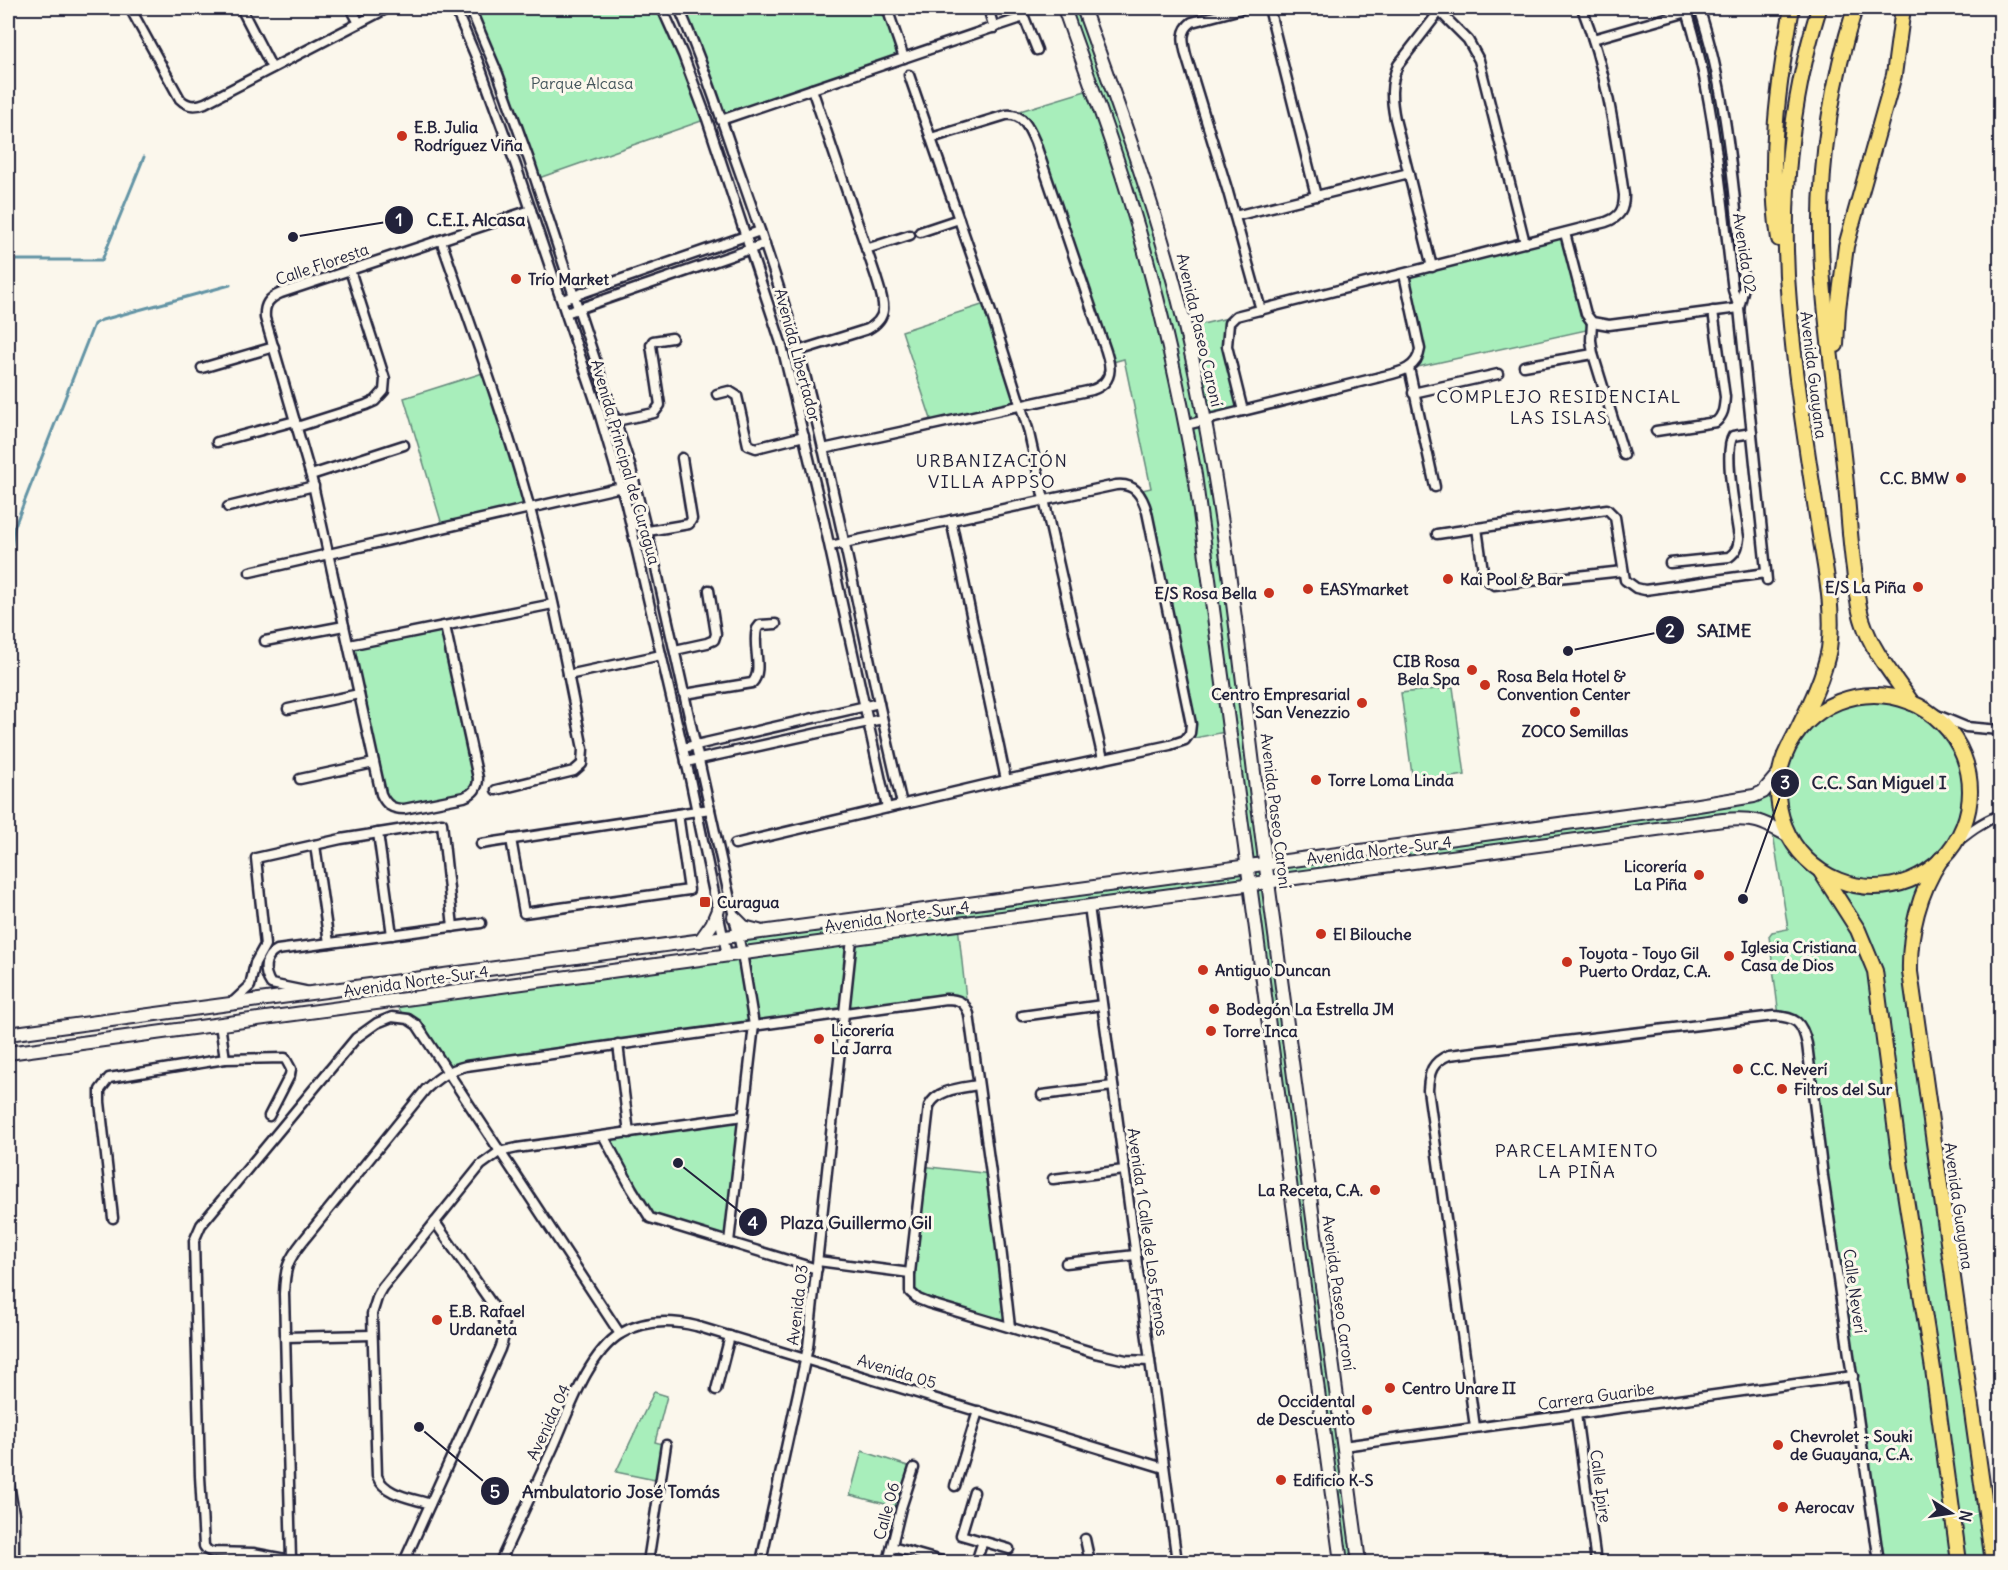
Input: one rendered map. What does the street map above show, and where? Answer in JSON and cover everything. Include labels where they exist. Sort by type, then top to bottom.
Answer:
[{"type":"main road","name":"Avenida Paseo Caroní","points":[[1064,8],[1130,200],[1161,310],[1186,425],[1204,532],[1341,1563]]},
{"type":"main road","name":"Avenida Paseo Caroní","points":[[1083,8],[1124,119],[1156,222],[1182,314],[1205,420],[1226,543],[1265,863],[1359,1563]]},
{"type":"main road","points":[[1788,300],[1775,218],[1773,178],[1779,94],[1792,8]]},
{"type":"main road","name":"Avenida Guayana","points":[[1792,741],[1826,664],[1830,633],[1830,613],[1795,366],[1788,300],[1786,219],[1790,152],[1803,66],[1819,8]]},
{"type":"main road","name":"Avenida Guayana","points":[[1855,8],[1833,97],[1822,183],[1822,264],[1844,466],[1850,546],[1859,608],[1863,624],[1879,657],[1918,706]]},
{"type":"main road","points":[[1834,380],[1838,309],[1846,246],[1894,75],[1903,8]]},
{"type":"main road","points":[[1821,872],[1853,885],[1872,888],[1890,886],[1919,876],[1941,859],[1952,846],[1965,821],[1969,798],[1968,776],[1961,753],[1954,740],[1944,726],[1918,706],[1897,698],[1875,695],[1841,701],[1818,713],[1807,722],[1792,741],[1780,772],[1778,798],[1789,836],[1803,855],[1821,872],[1858,930],[1875,971],[1899,1155],[1933,1369],[1959,1563]]},
{"type":"main road","name":"Avenida Norte-Sur 4","points":[[8,1034],[1742,798],[1762,792],[1780,772]]},
{"type":"main road","name":"Avenida Norte-Sur 4","points":[[8,1053],[1723,820],[1750,819],[1763,822],[1789,836]]},
{"type":"main road","points":[[1262,835],[1276,852],[1296,859]]},
{"type":"main road","points":[[1220,869],[1237,856],[1245,836]]},
{"type":"main road","name":"Avenida Guayana","points":[[1941,859],[1934,869],[1918,909],[1910,952],[1910,972],[1993,1563]]},
{"type":"main road","points":[[1270,900],[1275,886],[1286,879]]},
{"type":"main road","points":[[1232,886],[1246,892],[1254,906]]},
{"type":"main road","points":[[700,941],[712,924],[718,910]]},
{"type":"main road","points":[[734,917],[744,927],[763,932]]},
{"type":"street","points":[[130,8],[178,94],[188,104],[197,105],[205,103],[388,8]]},
{"type":"street","points":[[241,8],[272,68]]},
{"type":"street","points":[[351,8],[359,23]]},
{"type":"street","name":"Avenida Principal de Curagua","points":[[455,8],[495,107],[531,210],[598,409],[621,487],[636,541],[728,955]]},
{"type":"street","name":"Avenida Principal de Curagua","points":[[470,8],[522,140],[575,295],[635,484],[648,531],[739,936],[754,1025],[729,1242]]},
{"type":"street","name":"Avenida Libertador","points":[[662,8],[703,107],[782,346],[830,546],[887,808]]},
{"type":"street","name":"Avenida Libertador","points":[[679,8],[722,120],[765,244],[798,351],[823,449],[902,804]]},
{"type":"street","points":[[887,8],[904,58]]},
{"type":"street","points":[[988,8],[994,28]]},
{"type":"street","points":[[1245,8],[1192,22],[1187,26],[1183,36],[1188,63],[1261,310]]},
{"type":"street","points":[[1269,8],[1316,196]]},
{"type":"street","points":[[1243,411],[1229,357],[1228,328],[1229,323],[1236,316],[1565,233],[1613,220],[1621,213],[1624,204],[1612,110],[1593,39],[1582,8]]},
{"type":"street","points":[[1593,39],[1699,8]]},
{"type":"street","name":"Avenida 02","points":[[1699,8],[1716,73],[1728,149],[1744,287],[1739,308]]},
{"type":"street","points":[[1432,267],[1392,104],[1392,84],[1398,65],[1440,9],[1468,40],[1479,60],[1525,243]]},
{"type":"street","name":"Avenida 02","points":[[1687,10],[1699,49],[1706,84],[1733,290],[1739,308]]},
{"type":"street","points":[[722,120],[1024,17],[1037,50]]},
{"type":"street","points":[[909,75],[1022,406],[1103,759]]},
{"type":"street","points":[[798,351],[868,329],[881,319],[884,306],[812,89]]},
{"type":"street","points":[[823,449],[1092,390],[1104,384],[1108,377],[1110,368],[1100,334],[1035,142],[1024,122],[1018,116],[1006,115],[931,138]]},
{"type":"street","points":[[1235,216],[1409,173]]},
{"type":"street","name":"Calle Floresta","points":[[274,347],[266,318],[266,308],[273,297],[531,210]]},
{"type":"street","points":[[920,232],[959,219]]},
{"type":"street","points":[[562,300],[760,231]]},
{"type":"street","points":[[1565,233],[1586,314],[1592,322],[1593,354],[1624,455]]},
{"type":"street","points":[[866,249],[910,235]]},
{"type":"street","points":[[441,240],[508,436],[530,509],[553,604],[583,749],[582,764],[578,769],[496,790]]},
{"type":"street","points":[[566,313],[765,244]]},
{"type":"street","points":[[217,442],[366,405],[384,392],[385,379],[350,270]]},
{"type":"street","points":[[1186,425],[1409,368],[1416,362],[1420,350],[1404,274]]},
{"type":"street","points":[[1437,534],[1607,509],[1616,517],[1625,579],[1636,588],[1645,590],[1767,577],[1739,308],[1609,325],[1592,322]]},
{"type":"street","points":[[1656,431],[1716,422],[1721,416],[1725,397],[1713,311]]},
{"type":"street","points":[[616,421],[654,413],[660,405],[651,345],[653,341],[672,338]]},
{"type":"street","points":[[202,368],[274,347],[314,486],[383,799],[395,808],[404,809],[464,797],[476,789],[478,778],[445,626]]},
{"type":"street","points":[[1524,366],[1593,354]]},
{"type":"street","points":[[1409,368],[1435,487]]},
{"type":"street","points":[[1413,393],[1498,374]]},
{"type":"street","points":[[717,394],[729,392],[737,396],[748,445],[756,448],[804,436]]},
{"type":"street","points":[[1670,563],[1729,556],[1736,552],[1739,538],[1729,442],[1733,436],[1752,433]]},
{"type":"street","points":[[311,475],[404,446]]},
{"type":"street","points":[[648,531],[689,524],[692,519],[682,458]]},
{"type":"street","points":[[250,572],[635,484]]},
{"type":"street","points":[[735,844],[1006,780],[1181,742],[1188,737],[1191,728],[1147,512],[1138,491],[1128,485],[1122,484],[830,546]]},
{"type":"street","points":[[228,507],[314,486]]},
{"type":"street","points":[[951,520],[1006,780]]},
{"type":"street","points":[[1477,528],[1484,578],[1494,585],[1623,570]]},
{"type":"street","points":[[675,650],[707,644],[714,640],[716,634],[709,590]]},
{"type":"street","points":[[349,645],[553,604]]},
{"type":"street","points":[[685,694],[752,683],[757,679],[759,670],[755,649],[757,628],[760,625],[776,624]]},
{"type":"street","points":[[265,642],[345,626]]},
{"type":"street","points":[[568,675],[661,655]]},
{"type":"street","points":[[288,710],[359,694]]},
{"type":"street","points":[[683,748],[879,703]]},
{"type":"street","points":[[1918,706],[1966,727],[2001,730]]},
{"type":"street","points":[[686,762],[882,719]]},
{"type":"street","points":[[300,779],[374,763]]},
{"type":"street","points":[[481,844],[710,809]]},
{"type":"street","points":[[512,839],[524,913],[689,890],[678,814]]},
{"type":"street","points":[[1952,846],[1973,828],[2001,815]]},
{"type":"street","points":[[232,1004],[250,986],[255,963],[265,943],[256,858],[378,833],[442,823],[453,927]]},
{"type":"street","points":[[378,833],[392,935]]},
{"type":"street","points":[[315,845],[329,943]]},
{"type":"street","name":"Avenida 1 Calle de Los Frenos","points":[[1089,906],[1177,1563]]},
{"type":"street","points":[[271,984],[265,963],[277,950],[481,923]]},
{"type":"street","name":"Avenida 03","points":[[761,1563],[805,1360],[852,939]]},
{"type":"street","points":[[255,963],[265,963]]},
{"type":"street","points":[[250,986],[271,984],[318,992]]},
{"type":"street","points":[[291,1560],[285,1276],[291,1256],[426,1089],[447,1072],[466,1065],[844,1012],[946,999],[959,1000],[967,1008],[969,1014],[1010,1327]]},
{"type":"street","points":[[395,1001],[404,1017]]},
{"type":"street","points":[[1022,1016],[1102,1005]]},
{"type":"street","name":"Calle Neverí","points":[[1475,1427],[1428,1090],[1432,1066],[1449,1055],[1774,1016],[1794,1020],[1801,1025],[1807,1044],[1823,1176],[1880,1563]]},
{"type":"street","points":[[301,1563],[253,1553],[211,1551],[204,1546],[197,1368],[195,1236],[201,1225],[356,1038],[384,1018],[404,1017],[413,1021],[424,1033],[447,1072],[620,1334]]},
{"type":"street","points":[[220,1024],[225,1059]]},
{"type":"street","points":[[618,1044],[629,1133]]},
{"type":"street","points":[[113,1218],[100,1102],[102,1086],[109,1078],[225,1059],[285,1058],[291,1069],[290,1075],[269,1116]]},
{"type":"street","points":[[978,1084],[941,1094],[929,1106],[910,1273],[910,1292],[918,1299],[1106,1356],[1150,1361]]},
{"type":"street","points":[[1042,1095],[1113,1086]]},
{"type":"street","points":[[430,1504],[389,1490],[379,1483],[372,1314],[378,1295],[435,1222],[481,1165],[500,1152],[743,1116]]},
{"type":"street","points":[[604,1137],[650,1218],[817,1265],[910,1273]]},
{"type":"street","points":[[1053,1179],[1124,1170]]},
{"type":"street","points":[[404,1563],[505,1333],[501,1317],[435,1222]]},
{"type":"street","points":[[1066,1263],[1135,1255]]},
{"type":"street","name":"Avenida 05","points":[[620,1334],[640,1326],[664,1322],[685,1324],[1164,1468]]},
{"type":"street","name":"Avenida 04","points":[[500,1563],[589,1370],[603,1349],[620,1334]]},
{"type":"street","points":[[285,1337],[372,1335]]},
{"type":"street","points":[[716,1389],[730,1336]]},
{"type":"street","name":"Carrera Guaribe","points":[[1343,1446],[1853,1376]]},
{"type":"street","points":[[955,1486],[978,1411]]},
{"type":"street","name":"Calle Ipire","points":[[1576,1414],[1596,1563]]},
{"type":"street","points":[[648,1563],[666,1445]]},
{"type":"street","name":"Calle 06","points":[[888,1563],[901,1508],[914,1468]]},
{"type":"street","points":[[8,1477],[14,1514],[14,1563]]},
{"type":"street","points":[[974,1492],[961,1534],[1009,1549]]},
{"type":"street","points":[[1085,1539],[1090,1563]]},
{"type":"street","points":[[976,1563],[983,1541]]},
{"type":"street","points":[[892,1547],[945,1563]]},
{"type":"green space","name":"Parque Alcasa","points":[[470,8],[662,8],[707,119],[536,179]]},
{"type":"green space","points":[[679,8],[887,8],[904,58],[721,120]]},
{"type":"green space","points":[[1064,8],[1083,8],[1186,328],[1236,316],[1228,328],[1243,411],[1205,420],[1265,863],[1754,796],[1778,774],[1790,745],[1809,721],[1830,706],[1865,696],[1889,696],[1901,699],[1928,712],[1941,723],[1961,752],[1969,786],[1964,821],[1930,890],[1910,952],[1993,1562],[1879,1562],[1801,1025],[1779,1016],[1769,936],[1772,932],[1788,929],[1772,827],[1750,819],[1268,881],[1359,1562],[1341,1562],[1251,883],[958,925],[967,1008],[959,1000],[447,1072],[424,1033],[404,1017],[395,1001],[742,953],[739,936],[1249,865],[1230,731],[1185,740],[1190,733],[1147,512],[1138,491],[1151,488],[1124,359],[1109,363],[1030,132],[1010,114],[1092,89]]},
{"type":"green space","points":[[1686,8],[1699,8],[1716,73],[1744,287],[1739,308],[1710,108]]},
{"type":"green space","points":[[1565,233],[1589,319],[1609,325],[1404,370],[1419,358],[1404,274]]},
{"type":"green space","points":[[988,303],[1021,406],[933,425],[902,331]]},
{"type":"green space","points":[[486,372],[530,509],[443,528],[404,398]]},
{"type":"green space","points":[[445,626],[478,778],[473,792],[404,809],[388,805],[349,645]]},
{"type":"green space","points":[[1453,687],[1465,775],[1413,782],[1401,693]]},
{"type":"green space","points":[[743,1116],[729,1242],[655,1220],[604,1137]]},
{"type":"green space","points":[[921,1166],[991,1174],[1010,1327],[913,1296],[910,1273]]},
{"type":"green space","points":[[654,1392],[667,1396],[655,1442],[666,1445],[660,1481],[616,1472]]},
{"type":"green space","points":[[862,1451],[914,1468],[901,1508],[850,1495]]},
{"type":"waterway","points":[[8,260],[102,260],[144,157]]},
{"type":"waterway","points":[[8,654],[11,550],[14,528],[94,324],[230,285]]},
{"type":"place","name":"E.B. Julia Rodríguez Viña","points":[[402,136]]},
{"type":"place","name":"C.E.I. Alcasa","points":[[293,237]]},
{"type":"place","name":"Trío Market","points":[[516,279]]},
{"type":"place","name":"C.C. BMW","points":[[1961,478]]},
{"type":"place","name":"Kai Pool & Bar","points":[[1448,579]]},
{"type":"place","name":"E/S La Piña","points":[[1918,587]]},
{"type":"place","name":"EASYmarket","points":[[1308,589]]},
{"type":"place","name":"E/S Rosa Bella","points":[[1269,593]]},
{"type":"place","name":"SAIME","points":[[1568,651]]},
{"type":"place","name":"CIB Rosa Bela Spa","points":[[1472,670]]},
{"type":"place","name":"Rosa Bela Hotel & Convention Center","points":[[1485,685]]},
{"type":"place","name":"Centro Empresarial San Venezzio","points":[[1362,703]]},
{"type":"place","name":"ZOCO Semillas","points":[[1575,712]]},
{"type":"place","name":"Torre Loma Linda","points":[[1316,780]]},
{"type":"place","name":"Licorería La Piña","points":[[1699,875]]},
{"type":"place","name":"C.C. San Miguel I","points":[[1743,899]]},
{"type":"place","name":"Curagua","points":[[705,902]]},
{"type":"place","name":"El Bilouche","points":[[1321,934]]},
{"type":"place","name":"Iglesia Cristiana Casa de Dios","points":[[1729,956]]},
{"type":"place","name":"Toyota - Toyo Gil Puerto Ordaz, C.A.","points":[[1567,962]]},
{"type":"place","name":"Antiguo Duncan","points":[[1203,970]]},
{"type":"place","name":"Bodegón La Estrella JM","points":[[1214,1009]]},
{"type":"place","name":"Torre Inca","points":[[1211,1031]]},
{"type":"place","name":"Licorería La Jarra","points":[[819,1039]]},
{"type":"place","name":"C.C. Neverí","points":[[1738,1069]]},
{"type":"place","name":"Filtros del Sur","points":[[1782,1089]]},
{"type":"place","name":"Plaza Guillermo Gil","points":[[678,1163]]},
{"type":"place","name":"La Receta, C.A.","points":[[1375,1190]]},
{"type":"place","name":"E.B. Rafael Urdaneta","points":[[437,1320]]},
{"type":"place","name":"Centro Unare II","points":[[1390,1388]]},
{"type":"place","name":"Occidental de Descuento","points":[[1367,1410]]},
{"type":"place","name":"Ambulatorio José Tomás","points":[[419,1427]]},
{"type":"place","name":"Chevrolet - Souki de Guayana, C.A.","points":[[1778,1445]]},
{"type":"place","name":"Edificio K-S","points":[[1281,1480]]},
{"type":"place","name":"Aerocav","points":[[1783,1507]]},
{"type":"district","name":"COMPLEJO RESIDENCIAL LAS ISLAS","points":[[1559,406]]},
{"type":"district","name":"URBANIZACIÓN VILLA APPSO","points":[[992,470]]},
{"type":"district","name":"PARCELAMIENTO LA PIÑA","points":[[1577,1160]]}]
